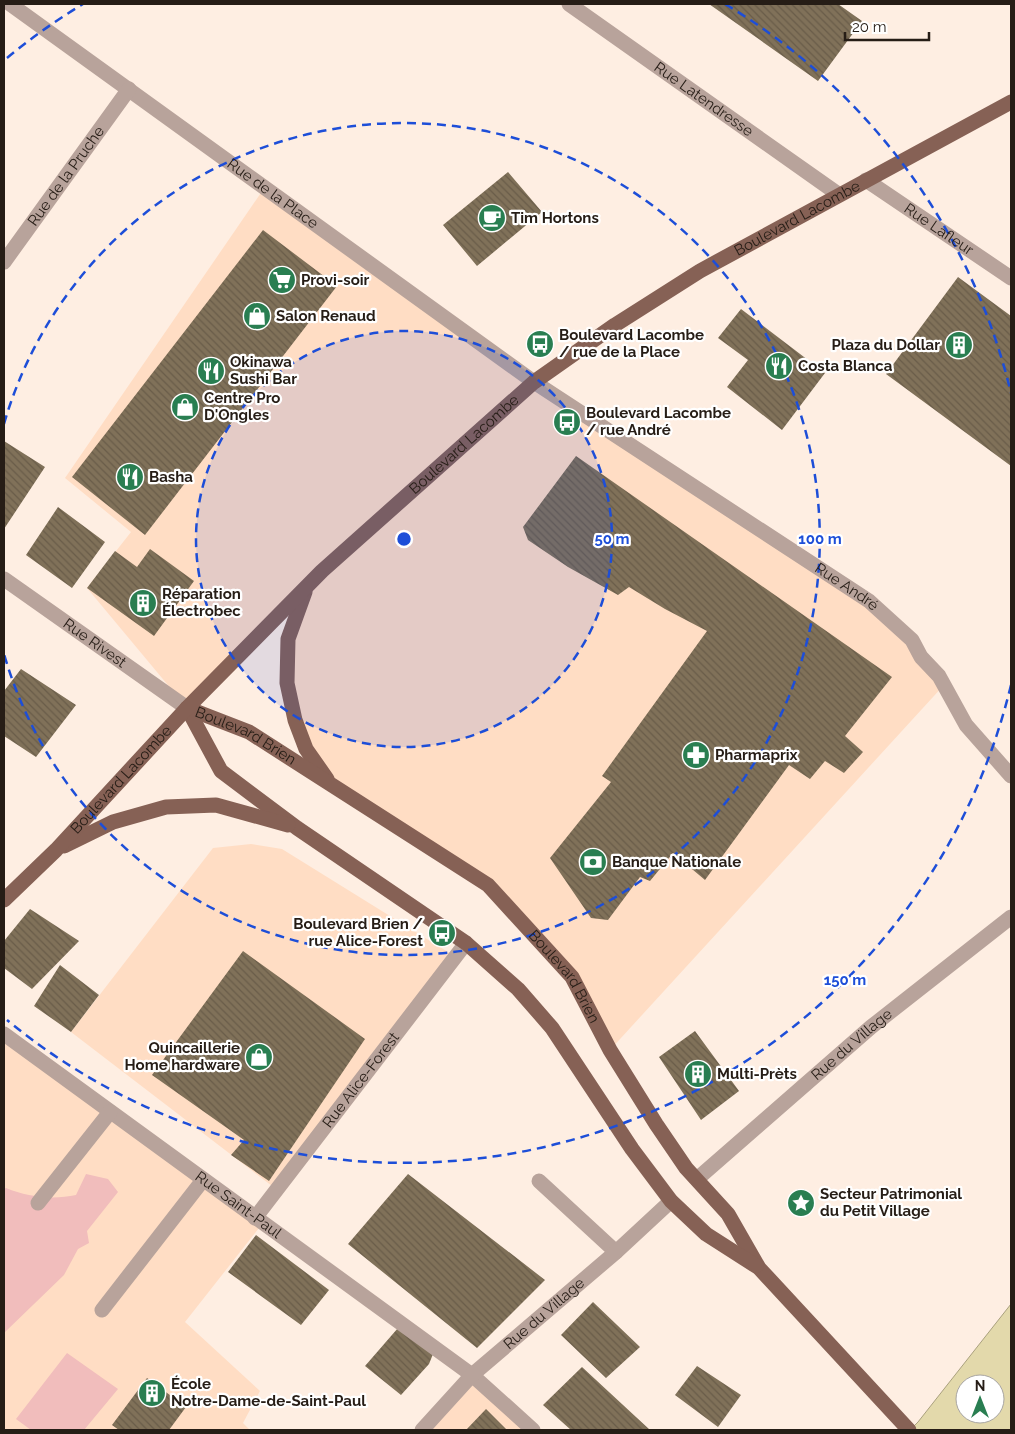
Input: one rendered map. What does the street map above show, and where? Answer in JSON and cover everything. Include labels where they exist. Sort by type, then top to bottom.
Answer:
[{"type":"main road","name":"Boulevard Lacombe","points":[[4,900],[56,850],[187,708],[322,571],[534,382],[615,325],[700,271],[838,194],[1011,102]]},
{"type":"main road","points":[[306,589],[288,640],[287,683],[294,720],[306,748],[331,785]]},
{"type":"main road","name":"Boulevard Brien","points":[[187,708],[248,732],[488,885],[572,977],[625,1075],[686,1168],[728,1214],[759,1268],[909,1430]]},
{"type":"main road","name":"Boulevard Brien","points":[[187,708],[221,771],[297,828],[466,943],[518,989],[552,1028],[632,1149],[671,1201],[706,1234],[759,1268]]},
{"type":"main road","points":[[56,850],[113,822],[166,807],[216,805],[297,828]]},
{"type":"street","name":"Rue de la Place","points":[[10,4],[534,382]]},
{"type":"street","name":"Rue Latendresse","points":[[569,4],[838,194]]},
{"type":"street","name":"Rue de la Pruche","points":[[4,262],[130,89]]},
{"type":"street","name":"Rue Lafleur","points":[[866,180],[1011,278]]},
{"type":"street","name":"Rue André","points":[[534,382],[869,601],[912,640],[921,656],[939,676],[966,726],[1011,776]]},
{"type":"street","name":"Rue Rivest","points":[[4,579],[187,708]]},
{"type":"street","name":"Rue du Village","points":[[697,1178],[871,1027],[1011,917]]},
{"type":"street","name":"Rue Alice-Forest","points":[[255,1218],[466,943]]},
{"type":"street","name":"Rue Saint-Paul","points":[[4,1034],[472,1376],[533,1430]]},
{"type":"street","points":[[38,1203],[110,1112]]},
{"type":"street","points":[[102,1310],[203,1180]]},
{"type":"street","points":[[539,1181],[616,1252]]},
{"type":"street","name":"Rue du Village","points":[[422,1430],[472,1376],[616,1252],[671,1201]]},
{"type":"shaded area","points":[[265,187],[534,382],[869,601],[944,685],[610,1050],[572,977],[488,885],[331,785],[295,720],[288,639],[306,590],[187,708],[87,588],[131,532],[65,478]]},
{"type":"shaded area","points":[[251,844],[282,849],[456,957],[276,1189],[71,1032],[213,848]]},
{"type":"shaded area","points":[[4,1034],[259,1228],[185,1322],[260,1391],[243,1423],[250,1430],[4,1430]]},
{"type":"shaded area","points":[[86,1174],[108,1179],[118,1192],[87,1231],[89,1243],[78,1249],[64,1275],[4,1333],[4,1189],[41,1197],[76,1195]]},
{"type":"shaded area","points":[[1011,1304],[1011,1430],[910,1430],[955,1375],[955,1424],[1005,1424],[1005,1374],[956,1374]]},
{"type":"shaded area","points":[[67,1353],[118,1389],[84,1430],[31,1430],[16,1419]]},
{"type":"shaded area","points":[[472,1375],[534,1430],[423,1430]]},
{"type":"building","points":[[709,4],[838,4],[862,21],[818,81]]},
{"type":"building","name":"Tim Hortons","points":[[508,172],[542,212],[477,266],[443,225]]},
{"type":"building","points":[[263,230],[337,286],[145,535],[72,477]]},
{"type":"building","name":"Plaza du Dollar","points":[[958,277],[1011,316],[1011,466],[886,374]]},
{"type":"building","name":"Costa Blanca","points":[[741,309],[825,373],[782,430],[727,387],[748,360],[718,338]]},
{"type":"building","points":[[4,441],[45,467],[4,529]]},
{"type":"building","points":[[576,456],[892,677],[845,736],[863,752],[844,773],[825,761],[810,779],[789,765],[705,880],[673,853],[650,881],[640,877],[608,920],[591,918],[550,858],[611,782],[602,776],[707,631],[629,587],[618,595],[568,567],[528,540],[523,527]]},
{"type":"building","points":[[58,507],[105,542],[72,588],[26,555]]},
{"type":"building","name":"Réparation Électrobec","points":[[150,549],[194,581],[154,636],[87,588],[115,551],[137,567]]},
{"type":"building","points":[[21,669],[76,705],[36,757],[4,736],[4,691]]},
{"type":"building","points":[[30,909],[79,941],[32,989],[4,968],[4,941]]},
{"type":"building","name":"Quincaillerie Home hardware","points":[[243,951],[365,1039],[269,1181],[231,1155],[244,1140],[152,1075]]},
{"type":"building","points":[[60,965],[99,995],[71,1032],[34,1006]]},
{"type":"building","name":"Multi-Prèts","points":[[695,1031],[739,1091],[701,1120],[659,1057]]},
{"type":"building","points":[[408,1174],[545,1280],[477,1348],[348,1244]]},
{"type":"building","points":[[256,1235],[329,1290],[301,1325],[228,1272]]},
{"type":"building","points":[[593,1302],[640,1347],[606,1378],[561,1335]]},
{"type":"building","points":[[398,1328],[433,1354],[429,1364],[401,1395],[365,1366]]},
{"type":"building","points":[[697,1366],[741,1395],[718,1427],[675,1395]]},
{"type":"building","points":[[582,1367],[650,1430],[571,1430],[543,1405]]},
{"type":"building","name":"École Notre-Dame-de-Saint-Paul","points":[[147,1378],[186,1407],[169,1430],[119,1430],[112,1425]]},
{"type":"building","points":[[486,1409],[507,1430],[466,1430]]},
{"type":"place","name":"Tim Hortons","points":[[492,218]]},
{"type":"place","name":"Provi-soir","points":[[282,280]]},
{"type":"place","name":"Salon Renaud","points":[[257,316]]},
{"type":"place","name":"Boulevard Lacombe / rue de la Place","points":[[540,344]]},
{"type":"place","name":"Plaza du Dollar","points":[[959,345]]},
{"type":"place","name":"Costa Blanca","points":[[779,366]]},
{"type":"place","name":"Okinawa Sushi Bar","points":[[211,371]]},
{"type":"place","name":"Centre Pro D'Ongles","points":[[185,407]]},
{"type":"place","name":"Boulevard Lacombe / rue André","points":[[567,422]]},
{"type":"place","name":"Basha","points":[[130,477]]},
{"type":"place","name":"Réparation Électrobec","points":[[143,603]]},
{"type":"place","name":"Pharmaprix","points":[[696,755]]},
{"type":"place","name":"Banque Nationale","points":[[593,862]]},
{"type":"place","name":"Boulevard Brien / rue Alice-Forest","points":[[442,933]]},
{"type":"place","name":"Quincaillerie Home hardware","points":[[259,1057]]},
{"type":"place","name":"Multi-Prèts","points":[[698,1074]]},
{"type":"place","name":"Secteur Patrimonial du Petit Village","points":[[801,1203]]},
{"type":"place","name":"École Notre-Dame-de-Saint-Paul","points":[[152,1393]]}]
